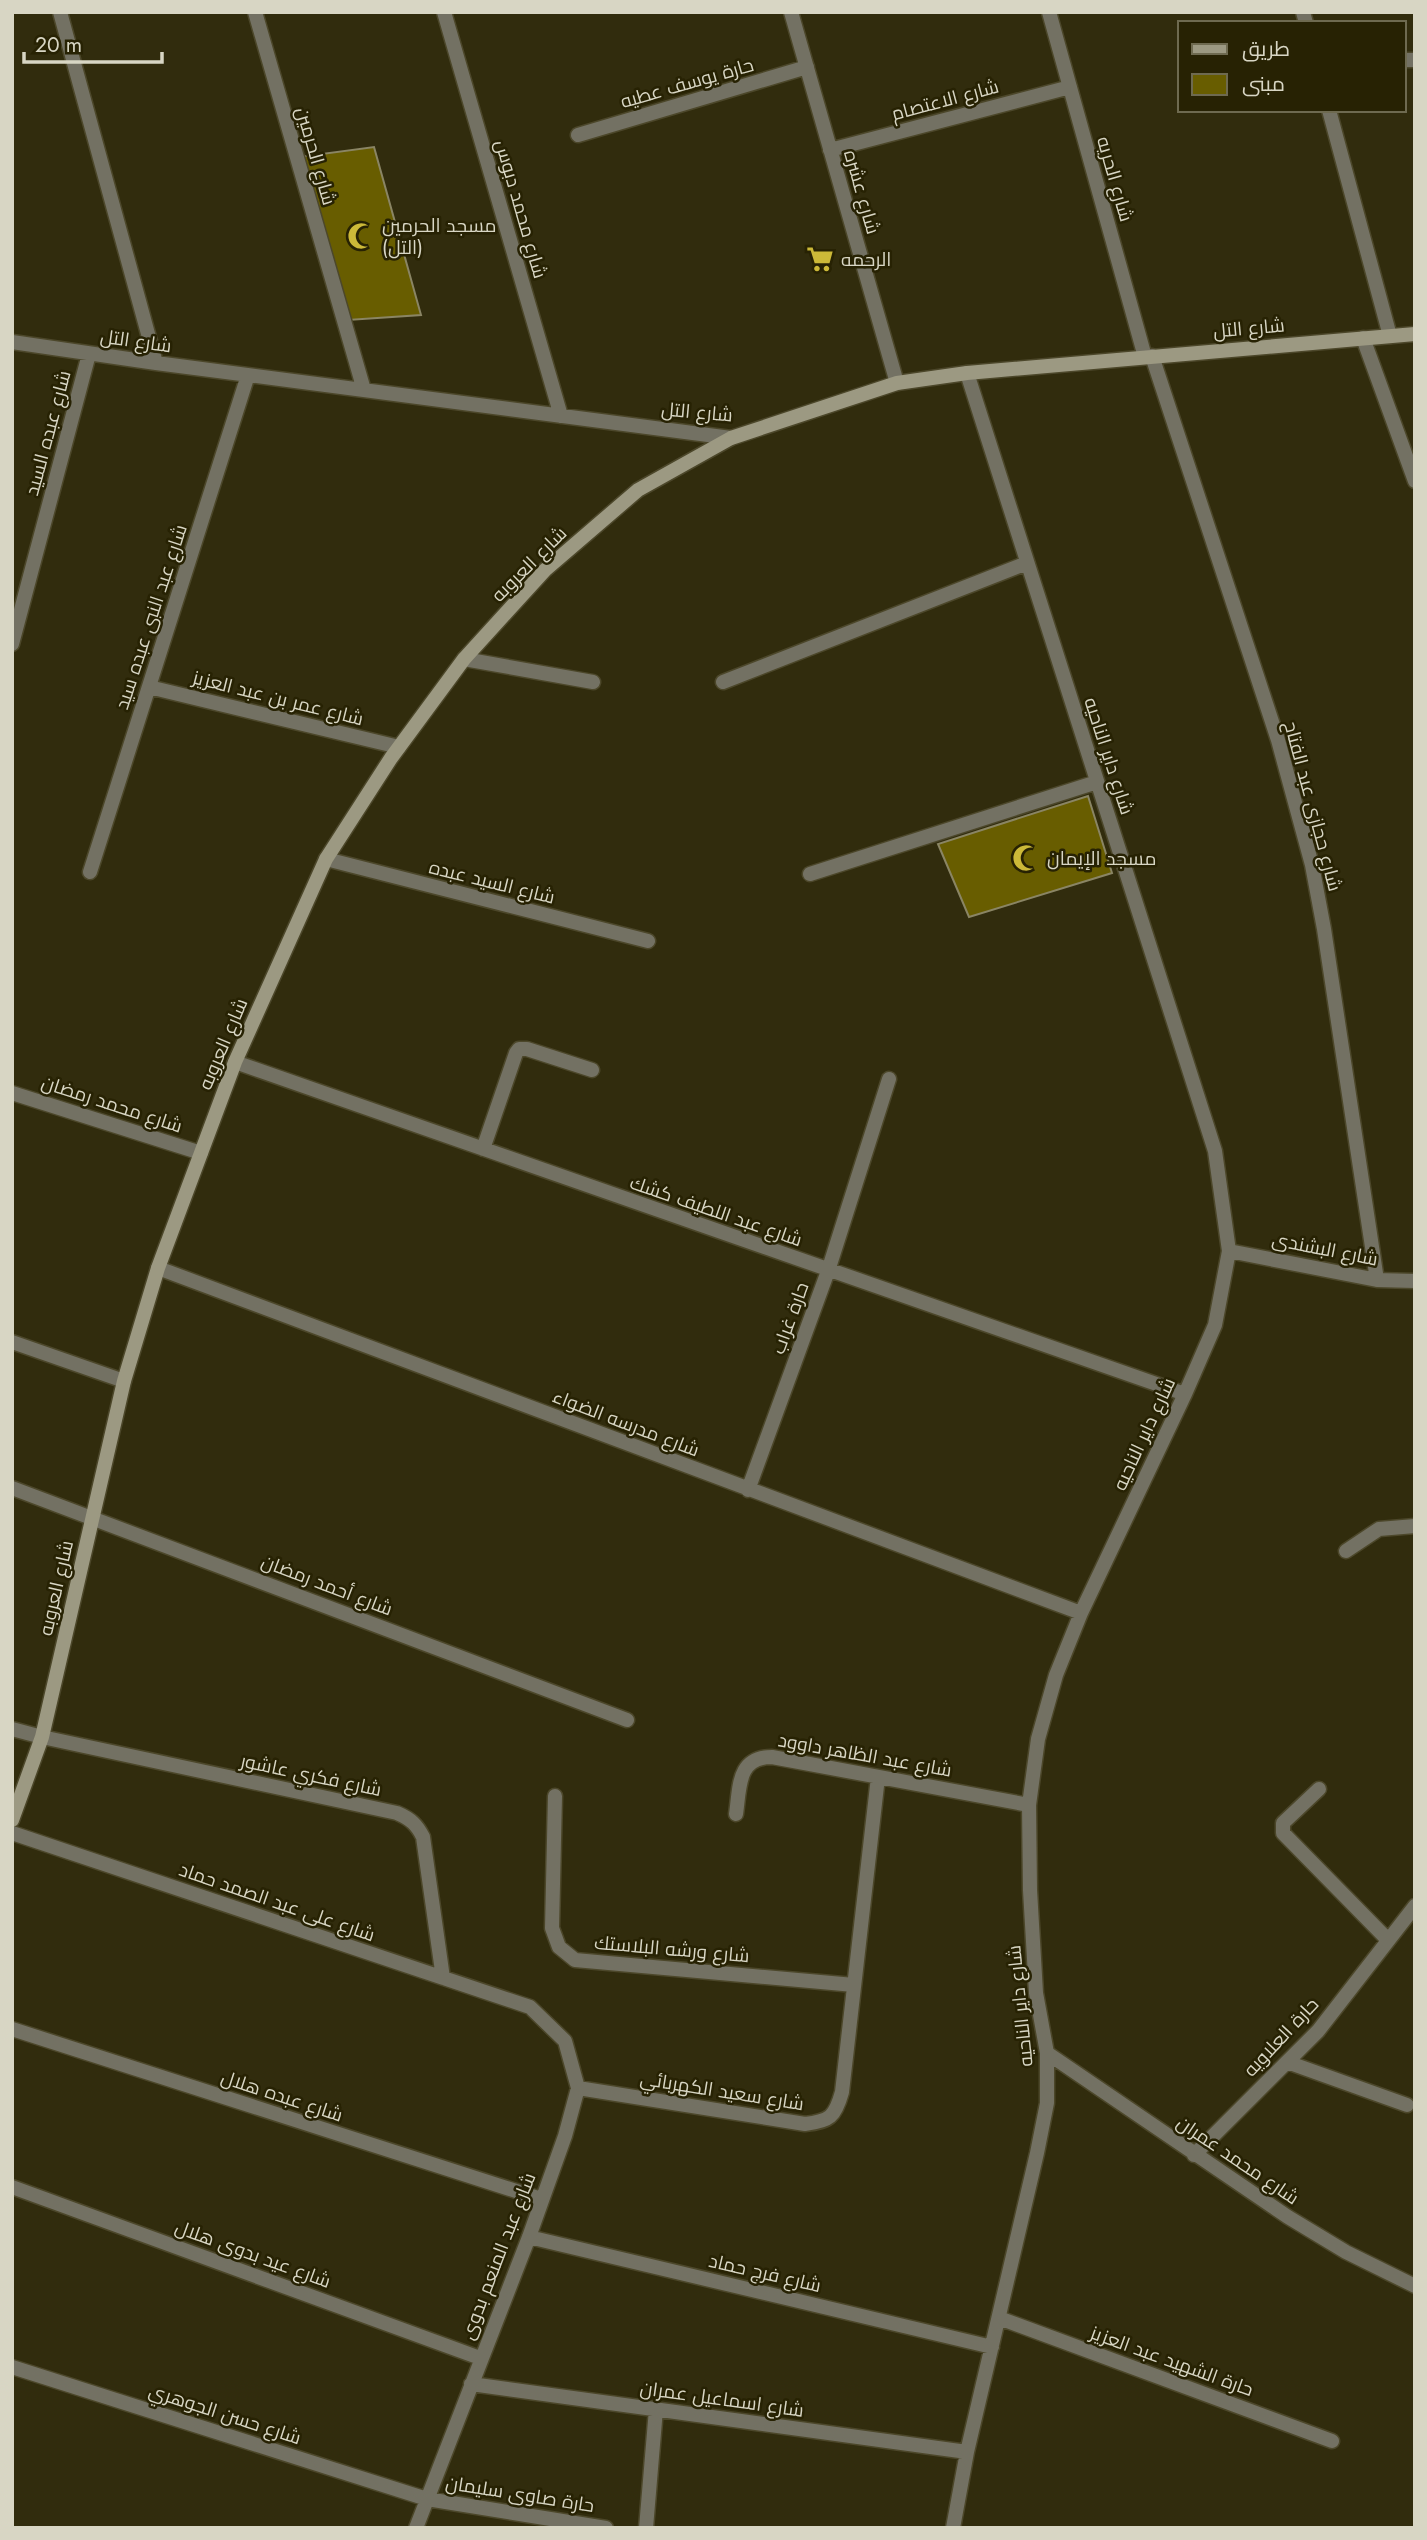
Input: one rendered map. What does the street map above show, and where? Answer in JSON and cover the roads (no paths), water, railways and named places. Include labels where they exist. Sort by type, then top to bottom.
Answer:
[{"type":"street","points":[[60,12],[156,363]]},
{"type":"street","name":"شارع الحرمين","points":[[255,12],[364,390]]},
{"type":"street","name":"شارع محمد دبوس","points":[[444,12],[561,416]]},
{"type":"street","name":"شارع عشره","points":[[791,12],[897,383]]},
{"type":"street","name":"شارع الحريه","points":[[1049,12],[1149,357]]},
{"type":"street","name":"حارة يوسف عطيه","points":[[578,135],[807,67]]},
{"type":"street","name":"شارع الاعتصام","points":[[830,150],[1070,87]]},
{"type":"street","points":[[1330,112],[1390,335]]},
{"type":"street","name":"شارع التل","points":[[12,342],[731,438],[897,383],[967,373],[1415,334]]},
{"type":"street","points":[[1363,338],[1415,481]]},
{"type":"street","name":"شارع عبده السيد","points":[[12,644],[89,354]]},
{"type":"street","name":"شارع حجازى عبد الفتاح","points":[[1149,357],[1278,740],[1306,840],[1324,929],[1377,1280]]},
{"type":"street","name":"شارع داير الناحيه","points":[[953,2528],[967,2452],[1047,2103],[1047,2053],[1036,1993],[1030,1890],[1029,1805],[1038,1739],[1056,1675],[1081,1613],[1215,1325],[1229,1251],[1215,1151],[967,373]]},
{"type":"street","name":"شارع عبد النبى عبده سيد","points":[[90,872],[248,375]]},
{"type":"street","name":"شارع العروبه","points":[[12,1819],[42,1737],[124,1381],[158,1268],[235,1062],[326,859],[399,747],[464,659],[545,570],[638,491],[731,438]]},
{"type":"street","points":[[723,682],[1027,563]]},
{"type":"street","points":[[464,659],[593,682]]},
{"type":"street","name":"شارع عمر بن عبد العزيز","points":[[149,687],[399,747]]},
{"type":"street","points":[[810,874],[1097,782]]},
{"type":"street","name":"شارع السيد عبده","points":[[326,859],[648,942]]},
{"type":"street","points":[[483,1149],[519,1049],[527,1049],[592,1070]]},
{"type":"street","name":"شارع عبد اللطيف كشك","points":[[235,1062],[1185,1394]]},
{"type":"street","name":"حارة غراب","points":[[748,1490],[828,1271],[889,1079]]},
{"type":"street","name":"شارع محمد رمضان","points":[[12,1093],[201,1153]]},
{"type":"street","name":"شارع البشندى","points":[[1229,1251],[1377,1280],[1415,1281]]},
{"type":"street","name":"شارع مدرسه الضواء","points":[[158,1268],[1081,1613]]},
{"type":"street","points":[[12,1342],[124,1381]]},
{"type":"street","name":"شارع أحمد رمضان","points":[[12,1488],[627,1720]]},
{"type":"street","points":[[1346,1551],[1379,1529],[1415,1526]]},
{"type":"street","points":[[12,1729],[42,1737]]},
{"type":"street","name":"شارع فكري عاشور","points":[[42,1737],[397,1813],[409,1818],[423,1837],[443,1978]]},
{"type":"street","name":"شارع عبد الظاهر داوود","points":[[736,1814],[741,1778],[747,1766],[758,1757],[772,1757],[1029,1805]]},
{"type":"street","points":[[854,1985],[878,1777]]},
{"type":"street","points":[[1319,1789],[1283,1823],[1283,1833],[1388,1940]]},
{"type":"street","name":"شارع ورشه البلاستك","points":[[555,1796],[552,1928],[559,1948],[575,1960],[854,1985]]},
{"type":"street","name":"شارع على عبد الصمد حماد","points":[[12,1833],[530,2007],[565,2041],[578,2088]]},
{"type":"street","name":"حارة العلاويه","points":[[1194,2155],[1318,2031],[1415,1906]]},
{"type":"street","name":"شارع سعيد الكهربائي","points":[[578,2088],[805,2124],[823,2122],[837,2110],[842,2092],[854,1985]]},
{"type":"street","name":"شارع عبده هلال","points":[[12,2029],[541,2199]]},
{"type":"street","name":"شارع محمد عمران","points":[[1047,2053],[1194,2155],[1346,2252],[1415,2286]]},
{"type":"street","points":[[1287,2062],[1407,2105]]},
{"type":"street","name":"شارع عبد المنعم بدوى","points":[[416,2528],[529,2237],[565,2136],[578,2088]]},
{"type":"street","name":"شارع عيد بدوى هلال","points":[[12,2187],[480,2358]]},
{"type":"street","name":"شارع فرج حماد","points":[[529,2237],[992,2347]]},
{"type":"street","name":"حارة الشهيد عبد العزيز","points":[[999,2318],[1332,2441]]},
{"type":"street","name":"شارع حسن الجوهري","points":[[12,2367],[427,2499]]},
{"type":"street","name":"شارع اسماعيل عمران","points":[[471,2384],[967,2452]]},
{"type":"street","points":[[646,2528],[656,2409]]},
{"type":"street","name":"حارة صاوى سليمان","points":[[427,2499],[606,2528]]},
{"type":"place","name":"مسجد الحرمين (التل)","points":[[361,236]]},
{"type":"place","name":"الرحمه","points":[[820,259]]},
{"type":"place","name":"مسجد الإيمان","points":[[1026,858]]}]
